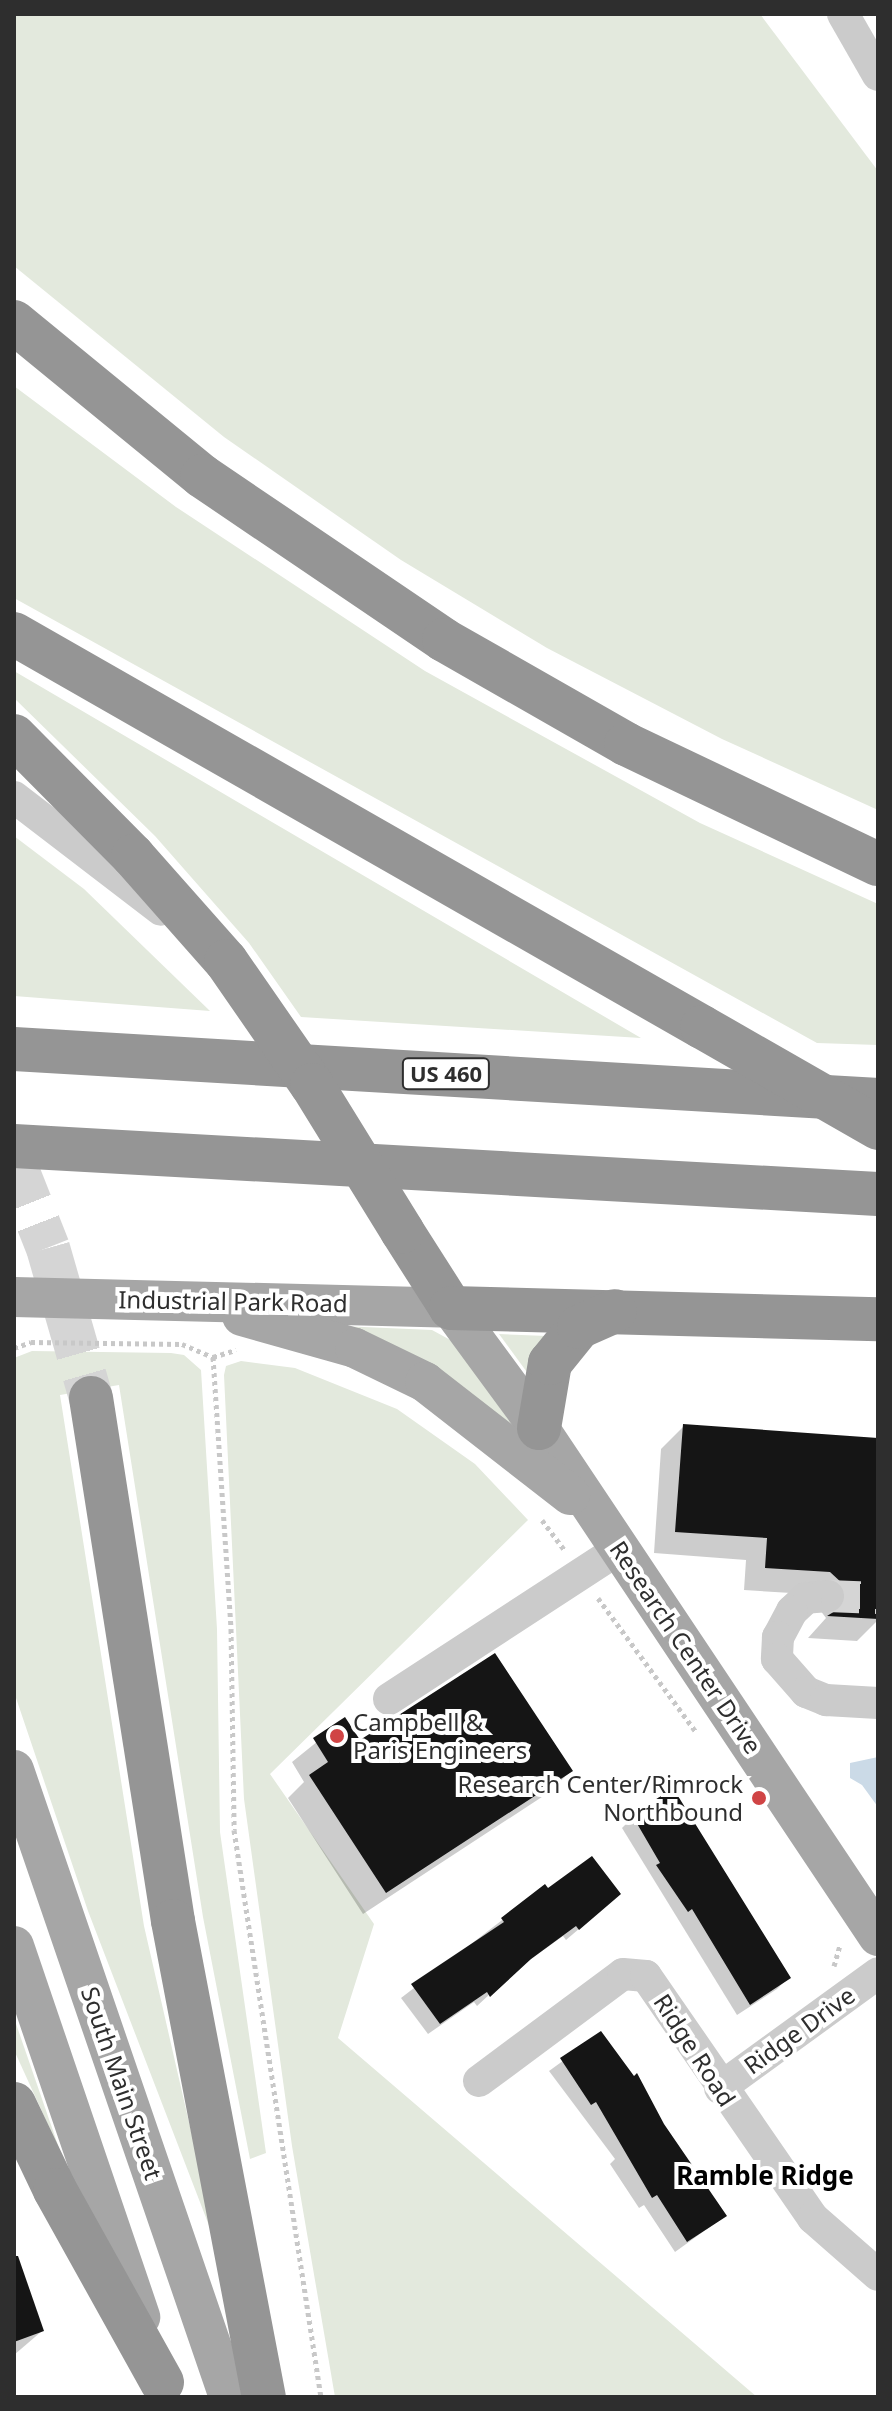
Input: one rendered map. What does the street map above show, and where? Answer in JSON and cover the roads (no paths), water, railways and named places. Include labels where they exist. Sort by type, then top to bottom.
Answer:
[{"type":"highway","points":[[14,322],[62,365],[202,476],[444,640],[626,744],[878,864]]},
{"type":"highway","points":[[14,347],[62,365]]},
{"type":"highway","points":[[14,634],[878,1128]]},
{"type":"highway","points":[[14,736],[133,856],[226,961],[341,1130],[451,1308],[878,1319]]},
{"type":"highway","name":"US 460","points":[[14,1049],[878,1100]]},
{"type":"highway","points":[[14,1146],[878,1194]]},
{"type":"highway","points":[[539,1428],[550,1363],[579,1327],[617,1310]]},
{"type":"highway","points":[[91,1398],[173,1921],[264,2397]]},
{"type":"highway","points":[[14,2104],[55,2190],[165,2389]]},
{"type":"main road","name":"Industrial Park Road","points":[[14,1297],[451,1308]]},
{"type":"main road","name":"Research Center Drive","points":[[176,1299],[327,1338],[395,1366],[457,1403],[609,1534]]},
{"type":"main road","name":"Research Center Drive","points":[[451,1308],[539,1428],[878,1936]]},
{"type":"main road","name":"South Main Street","points":[[14,1770],[229,2397]]},
{"type":"main road","points":[[14,1946],[165,2389]]},
{"type":"street","points":[[843,14],[877,73]]},
{"type":"street","points":[[14,797],[226,961]]},
{"type":"street","points":[[389,1699],[609,1534]]},
{"type":"street","points":[[828,1596],[806,1598],[792,1611],[778,1637],[777,1659],[806,1692],[826,1700],[878,1703]]},
{"type":"street","name":"Ridge Road","points":[[479,2081],[623,1974],[634,1972],[651,1982],[720,2088],[813,2218],[878,2275]]},
{"type":"street","name":"Ridge Drive","points":[[720,2088],[878,1973]]},
{"type":"water","points":[[878,1757],[878,1807],[862,1785],[850,1778],[850,1763]]},
{"type":"tunnel","points":[[14,1162],[48,1248],[91,1398]]},
{"type":"tunnel","points":[[828,1596],[878,1598]]},
{"type":"place","name":"Campbell & Paris Engineers","points":[[337,1736]]},
{"type":"place","name":"Research Center/Rimrock Northbound","points":[[759,1798]]},
{"type":"district","name":"Ramble Ridge","points":[[765,2176]]}]
